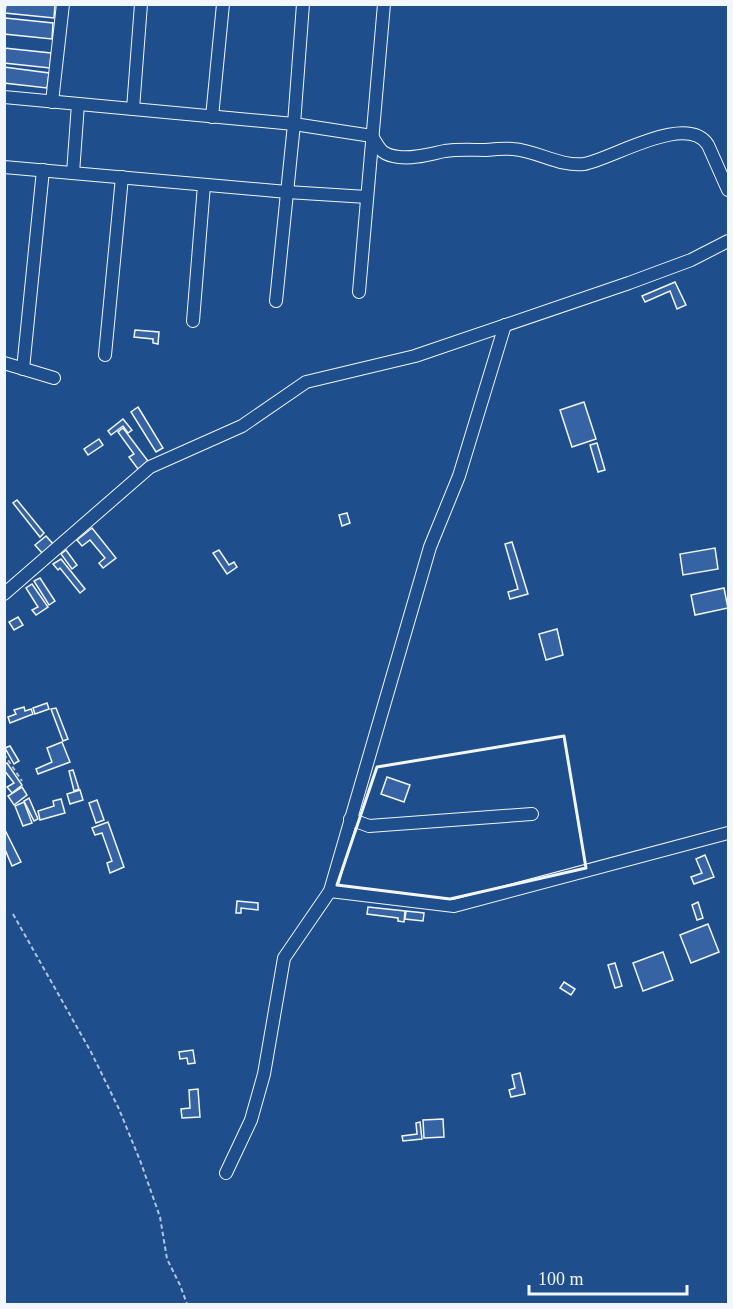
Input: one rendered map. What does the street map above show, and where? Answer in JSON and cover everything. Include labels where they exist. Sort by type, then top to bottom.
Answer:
[{"type":"street","points":[[52,102],[63,4]]},
{"type":"street","points":[[133,110],[141,4]]},
{"type":"street","points":[[212,117],[224,4]]},
{"type":"street","points":[[276,300],[294,124],[303,4]]},
{"type":"street","points":[[359,292],[384,4]]},
{"type":"street","points":[[4,97],[294,124],[372,136]]},
{"type":"street","points":[[73,173],[78,104]]},
{"type":"street","points":[[372,136],[378,148],[398,157],[410,158],[448,150],[512,148],[570,165],[588,163],[663,135],[697,135],[708,145],[729,190]]},
{"type":"street","points":[[4,167],[367,197]]},
{"type":"street","points":[[22,369],[43,170]]},
{"type":"street","points":[[105,355],[122,177]]},
{"type":"street","points":[[193,321],[204,185]]},
{"type":"street","points":[[4,594],[150,466],[242,426],[306,382],[415,356],[692,260],[729,241]]},
{"type":"street","points":[[226,1173],[251,1120],[264,1074],[284,958],[330,891],[430,547],[459,476],[505,325]]},
{"type":"street","points":[[4,363],[54,378]]},
{"type":"street","points":[[350,819],[369,826],[532,814]]},
{"type":"street","points":[[330,891],[454,906],[729,833]]},
{"type":"path","points":[[4,754],[21,781]]},
{"type":"path","points":[[13,914],[91,1052],[119,1109],[160,1217],[167,1259],[187,1305]]},
{"type":"building","points":[[6,4],[55,4],[54,18],[5,13]]},
{"type":"building","points":[[5,18],[53,23],[52,39],[4,34]]},
{"type":"building","points":[[4,48],[51,53],[50,68],[4,63]]},
{"type":"building","points":[[4,67],[49,73],[47,88],[4,83]]},
{"type":"building","points":[[675,282],[686,305],[677,309],[670,291],[645,302],[642,296]]},
{"type":"building","points":[[135,330],[159,332],[158,344],[153,343],[153,339],[134,337]]},
{"type":"building","points":[[584,402],[596,439],[572,447],[560,410]]},
{"type":"building","points":[[138,407],[163,448],[156,452],[131,412]]},
{"type":"building","points":[[123,419],[132,430],[128,433],[123,426],[111,435],[108,431]]},
{"type":"building","points":[[123,428],[148,461],[138,469],[129,457],[134,454],[118,432]]},
{"type":"building","points":[[99,439],[103,445],[88,455],[84,449]]},
{"type":"building","points":[[597,443],[605,470],[598,472],[590,445]]},
{"type":"building","points":[[17,500],[44,533],[40,537],[13,503]]},
{"type":"building","points":[[347,513],[350,523],[342,526],[339,515]]},
{"type":"building","points":[[92,528],[116,558],[103,568],[99,563],[105,558],[90,540],[82,546],[77,540]]},
{"type":"building","points":[[46,536],[54,545],[43,554],[35,545]]},
{"type":"building","points":[[512,542],[528,594],[510,599],[508,592],[518,589],[505,544]]},
{"type":"building","points":[[715,548],[718,569],[683,575],[680,554]]},
{"type":"building","points":[[66,550],[77,565],[72,569],[61,554]]},
{"type":"building","points":[[219,550],[229,565],[234,562],[237,567],[227,574],[213,553]]},
{"type":"building","points":[[61,559],[85,589],[80,593],[60,568],[58,570],[53,564]]},
{"type":"building","points":[[40,578],[55,601],[49,605],[34,581]]},
{"type":"building","points":[[32,584],[48,607],[36,615],[32,610],[38,607],[26,588]]},
{"type":"building","points":[[724,588],[728,608],[695,615],[691,595]]},
{"type":"building","points":[[18,617],[23,625],[14,630],[9,622]]},
{"type":"building","points":[[557,629],[563,655],[546,660],[539,634]]},
{"type":"building","points":[[47,703],[49,709],[35,714],[33,708]]},
{"type":"building","points":[[24,707],[25,711],[31,709],[33,714],[10,723],[8,717],[16,714],[14,710]]},
{"type":"building","points":[[56,708],[68,739],[63,741],[51,709]]},
{"type":"building","points":[[62,742],[70,762],[38,774],[36,769],[52,762],[47,748]]},
{"type":"building","points":[[10,746],[19,761],[14,764],[5,748]]},
{"type":"building","points":[[7,763],[22,785],[12,793],[7,787],[14,783],[4,770],[4,765]]},
{"type":"building","points":[[73,770],[79,789],[74,791],[69,771]]},
{"type":"building","points":[[387,777],[410,785],[404,802],[381,794]]},
{"type":"building","points":[[22,787],[27,795],[14,805],[8,796]]},
{"type":"building","points":[[80,790],[83,800],[70,804],[67,794]]},
{"type":"building","points":[[29,798],[38,819],[34,821],[24,801]]},
{"type":"building","points":[[61,799],[65,813],[40,820],[38,811],[54,806],[53,801]]},
{"type":"building","points":[[97,800],[104,820],[96,823],[89,803]]},
{"type":"building","points":[[24,802],[32,823],[23,826],[15,806]]},
{"type":"building","points":[[108,822],[124,867],[110,873],[107,863],[112,861],[102,833],[95,835],[92,828]]},
{"type":"building","points":[[4,828],[21,862],[12,866],[4,847]]},
{"type":"building","points":[[705,855],[714,877],[694,884],[691,877],[702,873],[696,859]]},
{"type":"building","points":[[237,901],[258,903],[258,910],[241,908],[241,913],[236,913]]},
{"type":"building","points":[[698,902],[703,918],[697,920],[692,905]]},
{"type":"building","points":[[368,907],[405,911],[404,922],[398,921],[398,918],[367,914]]},
{"type":"building","points":[[406,911],[424,913],[423,921],[405,919]]},
{"type":"building","points":[[708,924],[719,952],[691,963],[680,935]]},
{"type":"building","points":[[663,952],[673,980],[643,991],[633,963]]},
{"type":"building","points":[[615,963],[622,986],[615,988],[608,965]]},
{"type":"building","points":[[564,982],[575,989],[571,995],[560,988]]},
{"type":"building","points":[[193,1050],[195,1063],[188,1064],[187,1058],[180,1059],[179,1052]]},
{"type":"building","points":[[520,1073],[525,1094],[511,1097],[509,1090],[515,1088],[512,1075]]},
{"type":"building","points":[[198,1089],[200,1117],[182,1118],[181,1109],[190,1108],[189,1090]]},
{"type":"building","points":[[443,1119],[444,1137],[424,1138],[423,1120]]},
{"type":"building","points":[[420,1122],[422,1139],[403,1141],[402,1136],[417,1134],[416,1123]]},
{"type":"wall","points":[[564,736],[586,868],[450,899],[337,885],[377,767],[564,736]]}]
